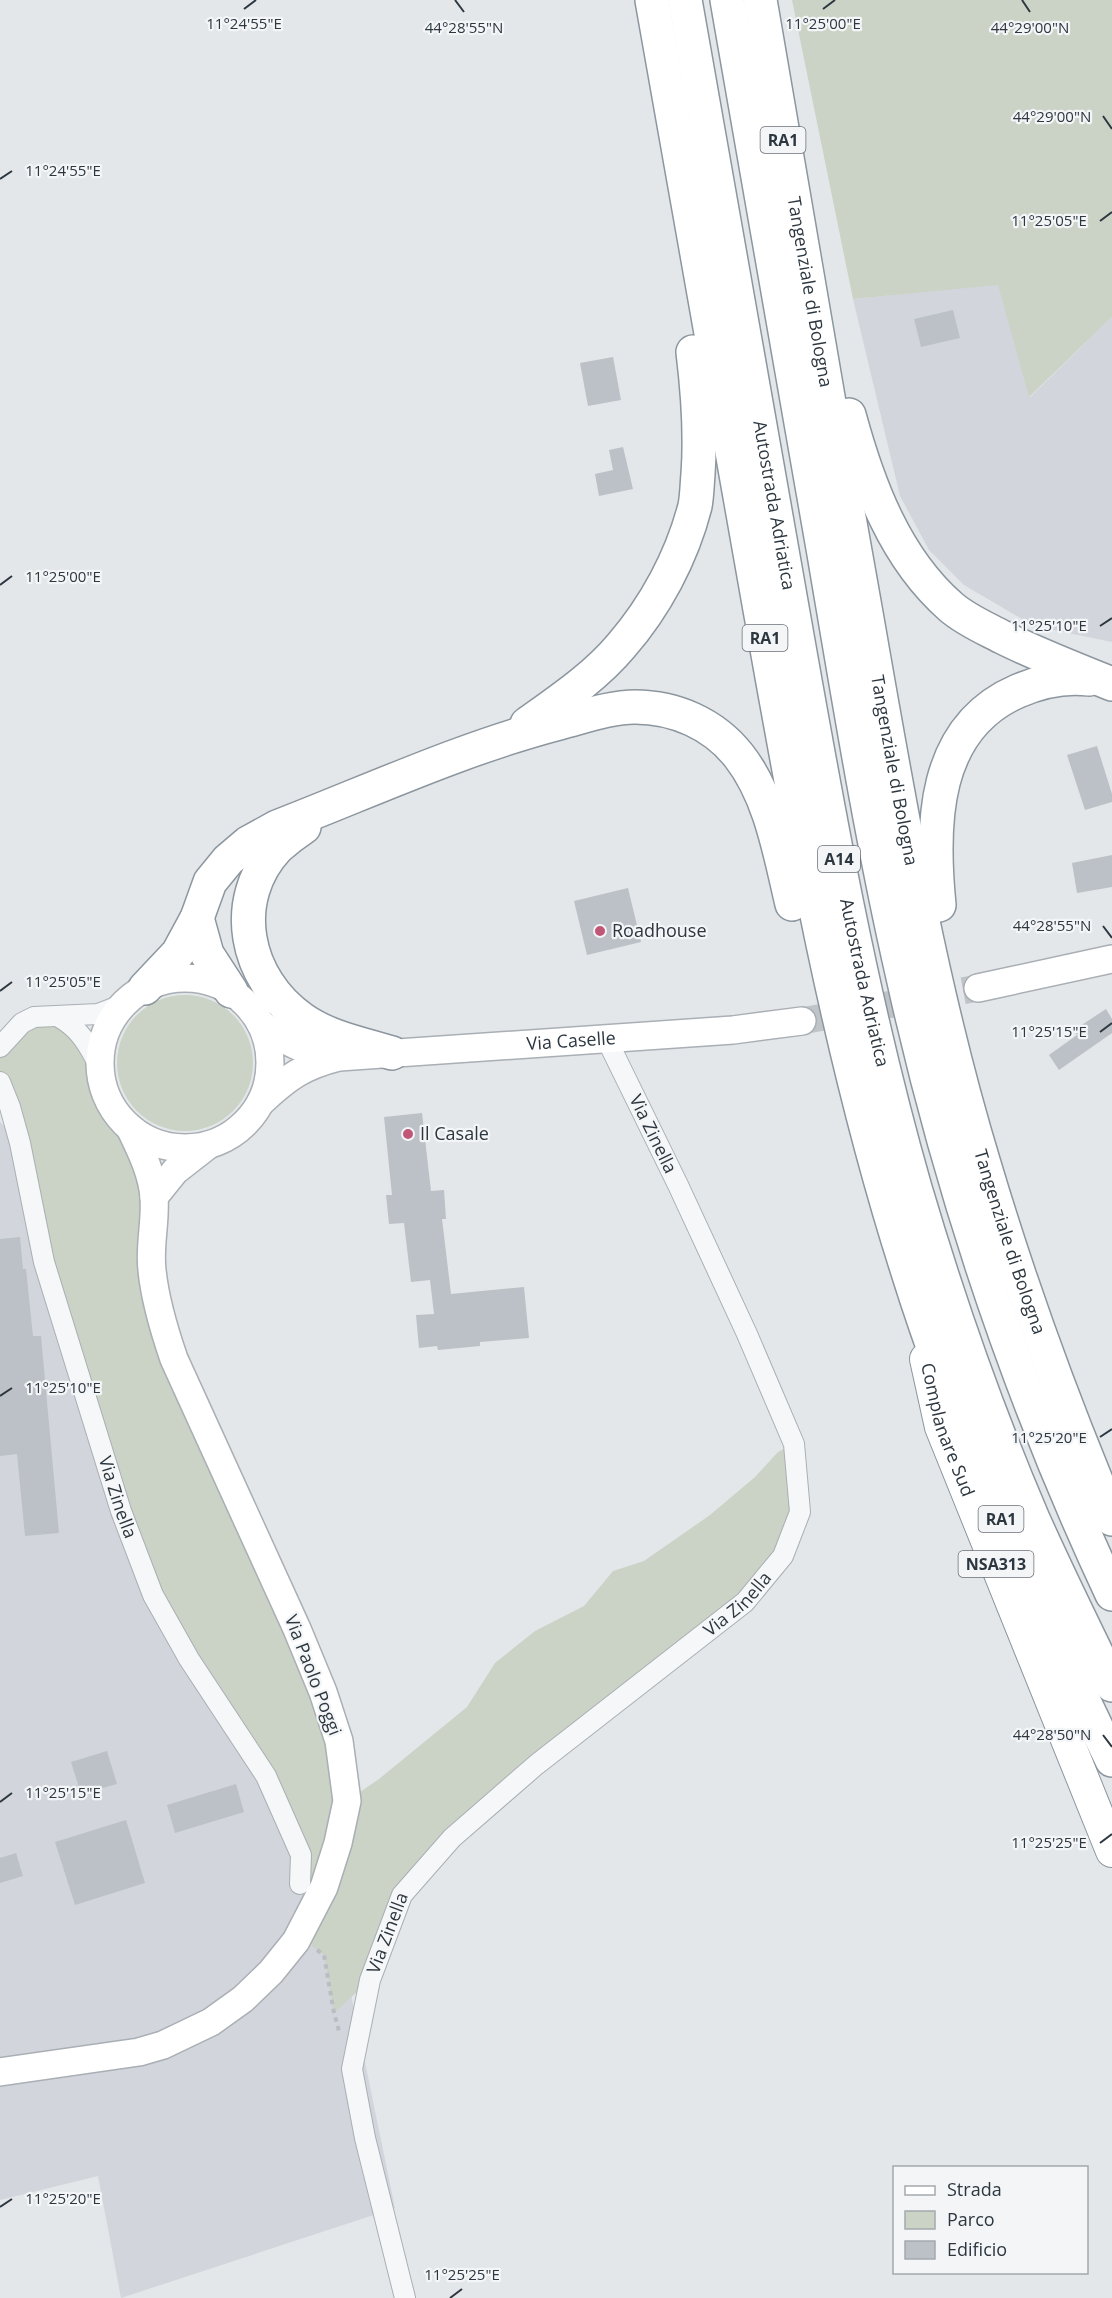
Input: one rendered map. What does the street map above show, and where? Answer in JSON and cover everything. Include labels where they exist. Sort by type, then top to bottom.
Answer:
[{"type":"highway","name":"RA1","points":[[652,0],[812,899],[869,1137],[907,1270],[960,1418],[1006,1533],[1112,1760]]},
{"type":"highway","name":"Autostrada Adriatica","points":[[685,0],[826,802],[863,982],[892,1098],[921,1207],[984,1396],[1032,1517],[1112,1685]]},
{"type":"highway","name":"Autostrada Adriatica","points":[[727,0],[859,755],[913,1020],[946,1146],[1006,1338],[1075,1511],[1112,1594]]},
{"type":"highway","name":"Tangenziale di Bologna","points":[[760,0],[899,798],[916,887],[954,1054],[983,1161],[1016,1267],[1053,1373],[1112,1519]]},
{"type":"highway","points":[[512,735],[576,688],[621,647],[645,614],[675,565],[695,505],[700,451],[699,398],[685,285],[692,228]]},
{"type":"highway","points":[[807,280],[833,337],[845,403],[873,490],[891,527],[926,581],[952,608],[974,623],[1058,663],[1107,682]]},
{"type":"highway","points":[[954,1054],[954,986],[939,906],[935,865],[938,810],[945,771],[959,741],[982,713],[1004,697],[1031,685],[1056,678],[1076,677],[1107,682]]},
{"type":"highway","points":[[134,996],[178,953],[197,918],[210,882],[228,860],[248,843],[277,827],[512,735],[593,714],[633,707],[672,712],[708,728],[725,740],[750,771],[777,839],[821,1023],[854,1076]]},
{"type":"highway","points":[[343,801],[278,847],[264,866],[249,903],[247,917],[249,940],[259,969],[271,988],[301,1019],[331,1034],[392,1053]]},
{"type":"highway","points":[[197,918],[207,954],[231,992]]},
{"type":"highway","name":"Complanare Sud","points":[[907,1270],[941,1427],[1112,1851]]},
{"type":"main road","points":[[978,988],[1112,959]]},
{"type":"main road","name":"Via Caselle","points":[[209,1145],[181,1148],[167,1147],[152,1142],[130,1128],[118,1115],[105,1092],[100,1051],[105,1033],[134,996],[170,979],[202,980],[231,992],[251,1010],[261,1023],[288,1043],[312,1052],[339,1057]]},
{"type":"main road","name":"Via Caselle","points":[[154,1197],[175,1171],[209,1145],[231,1135],[250,1119],[261,1102],[287,1078],[314,1063],[339,1057],[607,1040],[733,1030],[802,1021]]},
{"type":"main road","name":"Via Caselle","points":[[261,1023],[270,1051],[269,1078],[261,1102]]},
{"type":"main road","name":"Via Caselle","points":[[130,1128],[146,1161],[154,1197]]},
{"type":"main road","name":"Via Paolo Poggi","points":[[0,2072],[139,2052],[163,2045],[211,2022],[243,1999],[271,1972],[296,1941],[308,1920],[332,1864],[347,1801],[339,1741],[323,1692],[293,1619],[174,1359],[164,1330],[151,1268],[154,1197]]},
{"type":"street","name":"Via Caselle","points":[[0,1047],[22,1023],[34,1017],[98,1014],[134,996]]},
{"type":"street","name":"Via Caselle","points":[[60,1017],[72,1024],[82,1035],[101,1070]]},
{"type":"street","name":"Via Zinella","points":[[405,2298],[365,2138],[352,2069],[370,1980],[402,1895],[452,1838],[536,1765],[745,1602],[783,1556],[800,1512],[794,1444],[747,1334],[607,1040]]},
{"type":"street","name":"Via Zinella","points":[[0,1082],[20,1143],[44,1262],[120,1511],[153,1595],[189,1659],[266,1776],[301,1855],[300,1884]]},
{"type":"path","points":[[312,1946],[324,1955],[334,2013],[352,2069]]},
{"type":"shaded area","points":[[998,284],[1030,397],[1112,317],[1112,642],[1034,626],[964,585],[929,550],[900,496],[853,299]]},
{"type":"shaded area","points":[[0,1122],[6,1128],[332,1902],[395,2208],[121,2298],[98,2176],[0,2200]]},
{"type":"green space","points":[[792,0],[1112,0],[1112,317],[1029,397],[998,285],[853,299]]},
{"type":"green space","points":[[185,995],[211,1000],[223,1006],[233,1015],[242,1025],[248,1037],[253,1063],[248,1089],[242,1101],[233,1111],[223,1120],[211,1126],[185,1131],[159,1126],[147,1120],[137,1111],[128,1101],[122,1089],[117,1063],[122,1037],[128,1025],[137,1015],[147,1006],[159,1000]]},
{"type":"green space","points":[[59,1017],[101,1069],[106,1092],[118,1115],[130,1128],[146,1161],[151,1268],[257,1540],[347,1801],[379,1779],[467,1707],[495,1663],[535,1631],[584,1606],[613,1571],[644,1561],[710,1515],[755,1477],[778,1452],[794,1444],[800,1512],[745,1602],[452,1838],[402,1895],[370,1980],[334,2013],[324,1955],[312,1946],[300,1884],[301,1855],[153,1595],[0,1082],[0,1047],[9,1036]]},
{"type":"building","points":[[953,310],[960,338],[921,347],[914,319]]},
{"type":"building","points":[[613,357],[621,400],[588,406],[580,363]]},
{"type":"building","points":[[623,447],[633,489],[599,496],[595,474],[613,470],[609,450]]},
{"type":"building","points":[[1097,746],[1112,794],[1112,802],[1085,810],[1067,755]]},
{"type":"building","points":[[1112,855],[1112,887],[1077,893],[1072,863]]},
{"type":"building","points":[[628,888],[641,942],[587,955],[574,901]]},
{"type":"building","points":[[1106,1009],[1112,1019],[1112,1033],[1059,1070],[1049,1055],[1077,1035],[1074,1030]]},
{"type":"building","points":[[422,1113],[431,1191],[444,1190],[446,1219],[442,1219],[451,1294],[524,1287],[529,1338],[480,1342],[480,1346],[438,1350],[437,1346],[419,1348],[416,1315],[434,1314],[430,1280],[411,1282],[404,1223],[389,1224],[386,1195],[392,1195],[384,1117]]},
{"type":"building","points":[[20,1237],[33,1336],[41,1336],[59,1533],[25,1536],[17,1454],[0,1456],[0,1239]]},
{"type":"building","points":[[107,1751],[117,1784],[81,1794],[71,1762]]},
{"type":"building","points":[[236,1784],[244,1812],[175,1833],[167,1805]]},
{"type":"building","points":[[126,1820],[145,1883],[75,1905],[55,1842]]},
{"type":"building","points":[[16,1853],[23,1876],[0,1883],[0,1858]]},
{"type":"tunnel","points":[[802,1021],[978,988]]},
{"type":"place","name":"Roadhouse","points":[[600,931]]},
{"type":"place","name":"Il Casale","points":[[408,1134]]}]
